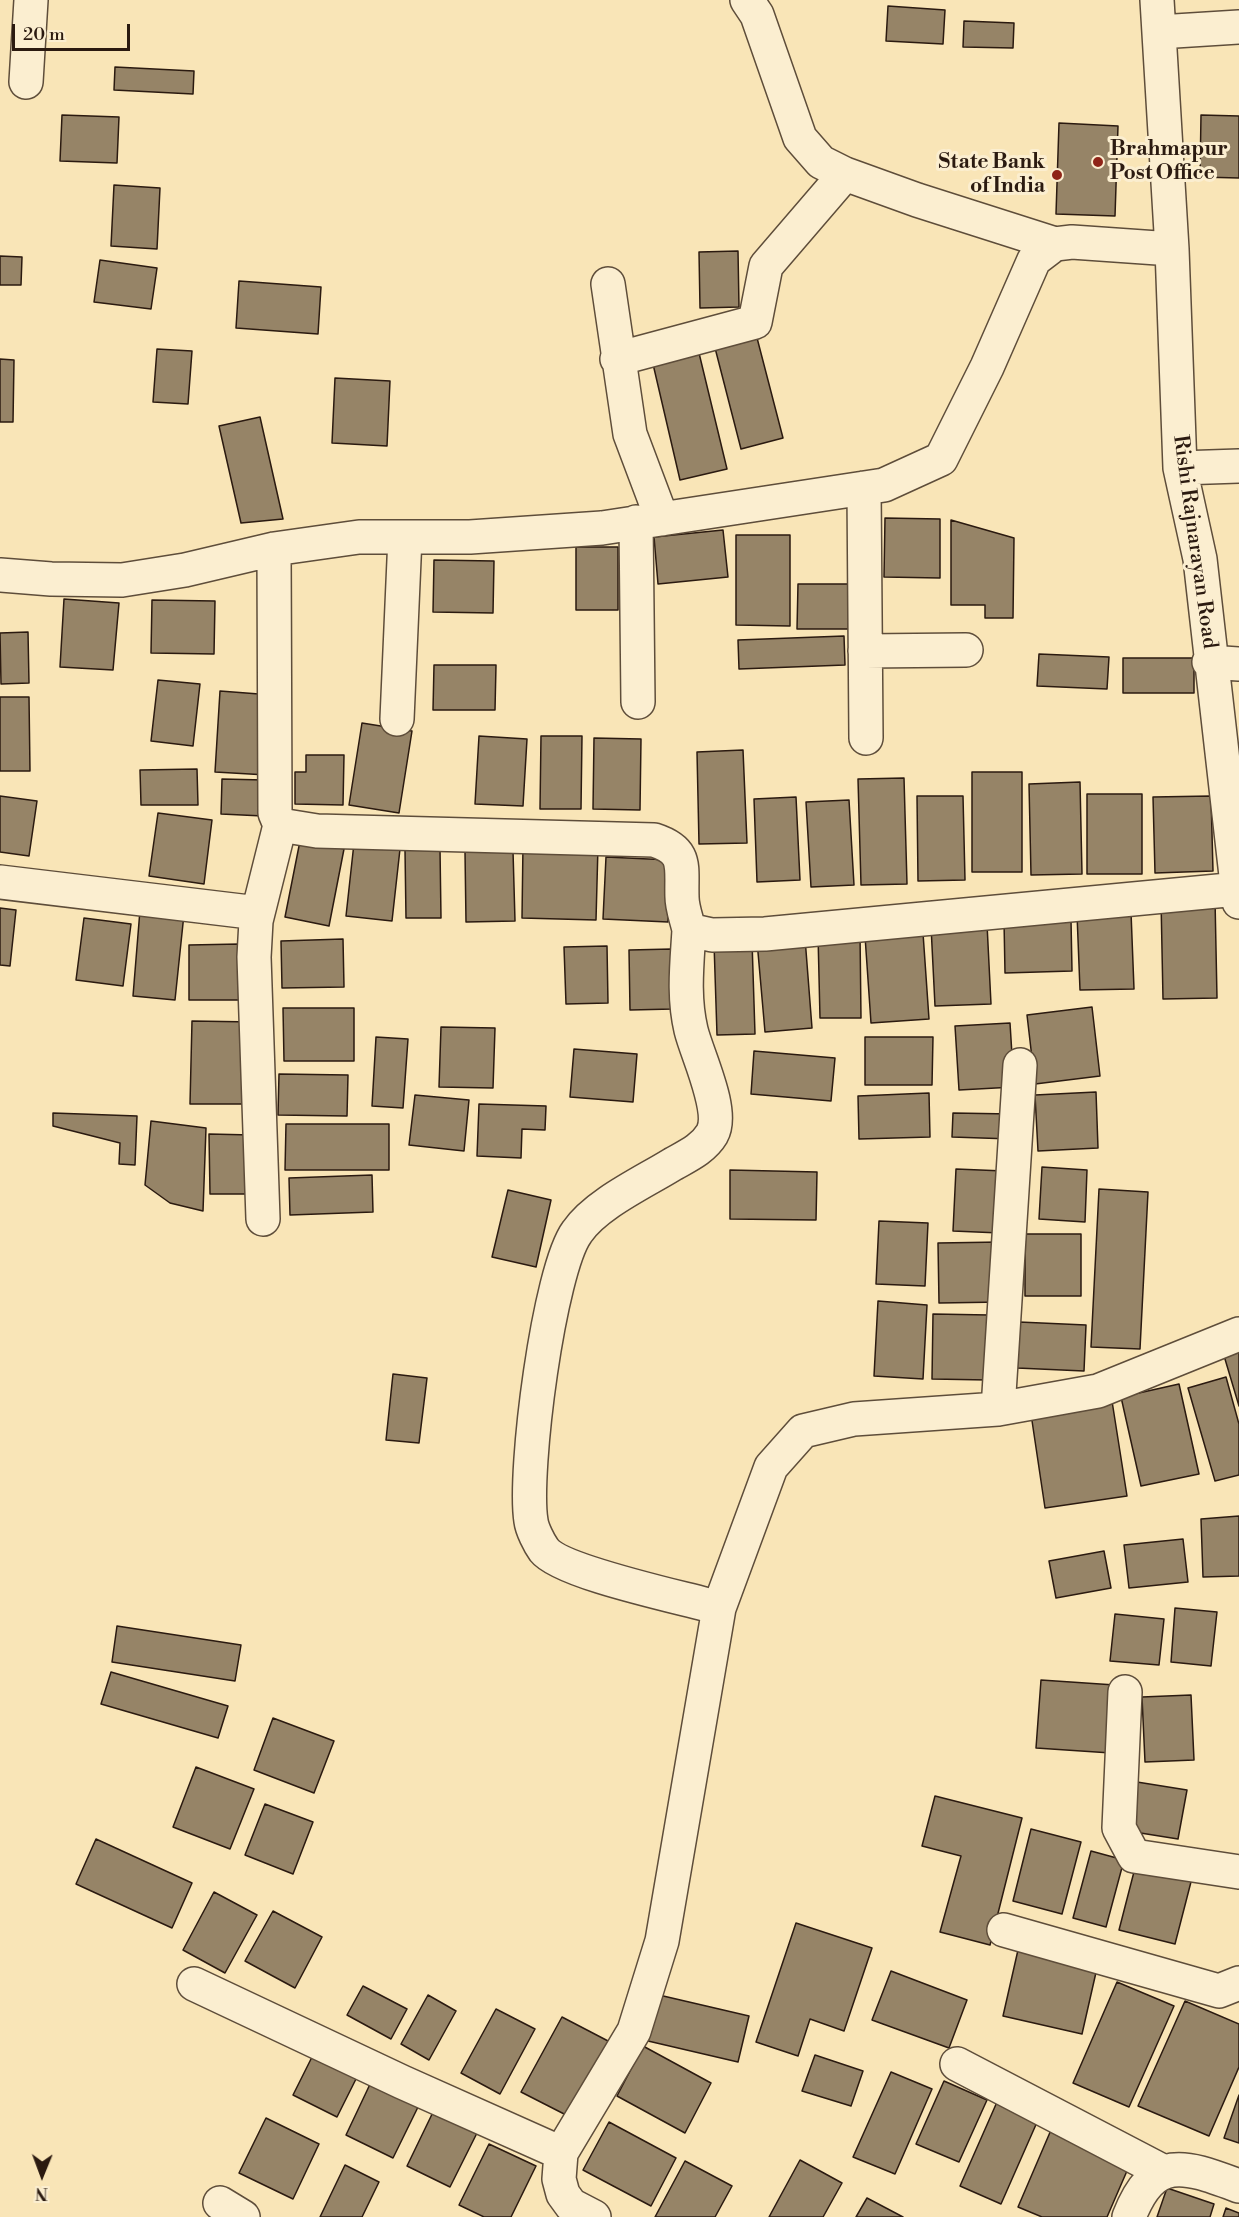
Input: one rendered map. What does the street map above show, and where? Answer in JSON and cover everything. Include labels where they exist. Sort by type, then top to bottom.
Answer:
[{"type":"street","points":[[26,82],[31,0]]},
{"type":"street","points":[[747,0],[757,15],[800,138],[821,162],[845,174],[917,200],[1055,244],[1072,242],[1172,249]]},
{"type":"street","name":"Rishi Rajnarayan Road","points":[[1157,0],[1172,249],[1180,468],[1224,663],[1238,893]]},
{"type":"street","points":[[1159,32],[1239,27]]},
{"type":"street","points":[[617,359],[755,322],[766,266],[845,174]]},
{"type":"street","points":[[0,575],[51,579],[122,580],[185,570],[274,549],[359,537],[470,537],[602,528],[884,485],[941,459],[987,367],[1034,260],[1055,244]]},
{"type":"street","points":[[608,285],[617,359],[630,434],[649,521],[638,702]]},
{"type":"street","points":[[1180,468],[1239,466]]},
{"type":"street","points":[[864,488],[866,738]]},
{"type":"street","points":[[397,719],[405,537]]},
{"type":"street","points":[[263,1219],[254,957],[258,913],[280,825],[275,813],[274,549]]},
{"type":"street","points":[[865,651],[966,650]]},
{"type":"street","points":[[280,825],[317,831],[654,840],[671,846],[681,859],[682,901],[689,930],[685,994],[691,1029],[716,1112],[713,1133],[702,1147],[610,1201],[577,1232],[563,1262],[547,1329],[530,1486],[531,1523],[544,1551],[572,1567],[719,1608]]},
{"type":"street","points":[[0,882],[258,913]]},
{"type":"street","points":[[689,930],[712,935],[765,934],[1238,893]]},
{"type":"street","points":[[998,1409],[1020,1065]]},
{"type":"street","points":[[594,2217],[571,2205],[556,2205],[561,2153],[634,2031],[662,1941],[719,1608],[771,1467],[803,1431],[854,1419],[998,1409],[1098,1391],[1239,1334]]},
{"type":"street","points":[[1125,1692],[1119,1828],[1134,1856],[1239,1872]]},
{"type":"street","points":[[1005,1930],[1219,1991],[1239,1983]]},
{"type":"street","points":[[194,1984],[402,2082],[561,2153]]},
{"type":"street","points":[[957,2064],[1162,2171],[1196,2170],[1239,2186]]},
{"type":"street","points":[[1129,2217],[1136,2199],[1147,2182],[1162,2171]]},
{"type":"building","points":[[888,6],[945,10],[943,44],[886,41]]},
{"type":"building","points":[[964,21],[1014,23],[1013,48],[963,47]]},
{"type":"building","points":[[115,67],[194,71],[193,94],[114,90]]},
{"type":"building","points":[[62,115],[119,117],[117,163],[60,161]]},
{"type":"building","points":[[1201,115],[1239,116],[1239,178],[1200,177]]},
{"type":"building","points":[[1059,123],[1118,126],[1115,216],[1056,214]]},
{"type":"building","points":[[114,185],[160,188],[157,249],[111,246]]},
{"type":"building","points":[[738,251],[739,307],[700,308],[699,252]]},
{"type":"building","points":[[0,256],[22,257],[21,285],[0,285]]},
{"type":"building","points":[[100,260],[157,268],[151,309],[94,302]]},
{"type":"building","points":[[239,281],[321,287],[318,334],[236,328]]},
{"type":"building","points":[[756,334],[783,438],[741,449],[714,344]]},
{"type":"building","points":[[157,349],[192,351],[188,404],[153,402]]},
{"type":"building","points":[[699,353],[727,469],[680,480],[653,364]]},
{"type":"building","points":[[0,359],[14,360],[13,422],[0,422]]},
{"type":"building","points":[[335,378],[390,381],[387,446],[332,443]]},
{"type":"building","points":[[260,417],[283,519],[241,523],[219,426]]},
{"type":"building","points":[[885,518],[940,519],[940,578],[884,577]]},
{"type":"building","points":[[951,520],[1014,538],[1013,618],[985,618],[985,605],[951,605]]},
{"type":"building","points":[[723,530],[728,577],[658,584],[654,537]]},
{"type":"building","points":[[736,535],[790,535],[790,626],[736,625]]},
{"type":"building","points":[[576,547],[618,547],[618,610],[576,610]]},
{"type":"building","points":[[434,560],[494,561],[493,613],[433,612]]},
{"type":"building","points":[[798,584],[854,584],[855,629],[797,629]]},
{"type":"building","points":[[64,599],[119,603],[113,670],[60,667]]},
{"type":"building","points":[[152,600],[215,601],[214,654],[151,653]]},
{"type":"building","points":[[28,632],[29,683],[1,684],[0,633]]},
{"type":"building","points":[[844,636],[845,665],[739,669],[738,640]]},
{"type":"building","points":[[1039,654],[1109,657],[1107,689],[1037,686]]},
{"type":"building","points":[[1123,658],[1194,658],[1194,693],[1123,693]]},
{"type":"building","points":[[434,665],[496,665],[495,710],[433,710]]},
{"type":"building","points":[[158,680],[200,684],[193,746],[151,741]]},
{"type":"building","points":[[220,691],[272,695],[267,775],[215,772]]},
{"type":"building","points":[[0,697],[29,697],[30,771],[0,771]]},
{"type":"building","points":[[362,723],[412,731],[399,813],[349,805]]},
{"type":"building","points":[[479,736],[527,739],[523,806],[475,804]]},
{"type":"building","points":[[541,736],[582,736],[581,809],[540,809]]},
{"type":"building","points":[[594,738],[641,739],[640,810],[593,809]]},
{"type":"building","points":[[743,750],[747,843],[699,844],[697,752]]},
{"type":"building","points":[[306,755],[344,755],[343,805],[295,804],[295,772],[306,772]]},
{"type":"building","points":[[197,769],[198,805],[141,805],[140,770]]},
{"type":"building","points":[[972,772],[1022,772],[1022,872],[972,872]]},
{"type":"building","points":[[904,778],[907,884],[861,885],[858,779]]},
{"type":"building","points":[[222,779],[264,780],[263,816],[221,814]]},
{"type":"building","points":[[1080,782],[1082,874],[1031,875],[1029,784]]},
{"type":"building","points":[[1087,794],[1142,794],[1142,874],[1087,874]]},
{"type":"building","points":[[0,796],[37,801],[29,856],[0,852]]},
{"type":"building","points":[[917,796],[963,796],[965,880],[918,881]]},
{"type":"building","points":[[1211,796],[1213,871],[1155,873],[1153,797]]},
{"type":"building","points":[[796,797],[800,880],[757,882],[754,799]]},
{"type":"building","points":[[849,800],[854,885],[811,887],[806,802]]},
{"type":"building","points":[[158,813],[212,820],[204,884],[149,876]]},
{"type":"building","points":[[355,834],[401,840],[392,921],[346,916]]},
{"type":"building","points":[[300,841],[344,849],[329,926],[285,917]]},
{"type":"building","points":[[523,844],[598,846],[596,920],[522,918]]},
{"type":"building","points":[[440,849],[441,918],[406,918],[405,850]]},
{"type":"building","points":[[513,851],[515,921],[466,922],[465,852]]},
{"type":"building","points":[[606,857],[670,860],[668,922],[603,919]]},
{"type":"building","points":[[1215,899],[1217,998],[1163,999],[1161,900]]},
{"type":"building","points":[[0,908],[16,910],[10,966],[0,965]]},
{"type":"building","points":[[140,910],[184,914],[175,1000],[133,996]]},
{"type":"building","points":[[1131,912],[1134,989],[1080,990],[1077,914]]},
{"type":"building","points":[[84,918],[131,924],[123,986],[76,980]]},
{"type":"building","points":[[1071,920],[1072,971],[1005,973],[1004,921]]},
{"type":"building","points":[[987,924],[991,1004],[935,1006],[931,926]]},
{"type":"building","points":[[860,933],[861,1018],[820,1018],[818,935]]},
{"type":"building","points":[[923,933],[929,1019],[871,1023],[865,936]]},
{"type":"building","points":[[805,938],[812,1028],[765,1032],[757,941]]},
{"type":"building","points":[[343,939],[344,987],[282,988],[281,941]]},
{"type":"building","points":[[752,941],[755,1034],[717,1035],[714,943]]},
{"type":"building","points":[[240,944],[241,1000],[189,1000],[189,945]]},
{"type":"building","points":[[607,946],[608,1003],[566,1004],[564,947]]},
{"type":"building","points":[[672,949],[673,1009],[630,1010],[629,950]]},
{"type":"building","points":[[1092,1007],[1100,1076],[1035,1084],[1027,1015]]},
{"type":"building","points":[[283,1008],[354,1008],[354,1061],[284,1061]]},
{"type":"building","points":[[192,1021],[254,1022],[252,1104],[190,1104]]},
{"type":"building","points":[[1010,1023],[1014,1087],[959,1090],[955,1026]]},
{"type":"building","points":[[441,1027],[495,1028],[493,1088],[439,1087]]},
{"type":"building","points":[[376,1037],[408,1039],[403,1108],[372,1106]]},
{"type":"building","points":[[865,1037],[933,1037],[932,1085],[865,1085]]},
{"type":"building","points":[[574,1049],[637,1054],[633,1102],[570,1097]]},
{"type":"building","points":[[754,1051],[835,1058],[831,1101],[751,1094]]},
{"type":"building","points":[[279,1074],[348,1075],[347,1116],[278,1115]]},
{"type":"building","points":[[1096,1092],[1098,1148],[1038,1151],[1035,1095]]},
{"type":"building","points":[[929,1093],[930,1137],[859,1139],[858,1096]]},
{"type":"building","points":[[415,1095],[469,1100],[464,1151],[409,1145]]},
{"type":"building","points":[[479,1104],[546,1106],[545,1130],[522,1129],[521,1158],[477,1156]]},
{"type":"building","points":[[53,1113],[137,1116],[135,1165],[119,1164],[120,1143],[53,1126]]},
{"type":"building","points":[[953,1113],[1011,1114],[1011,1139],[952,1137]]},
{"type":"building","points":[[151,1121],[206,1128],[203,1211],[170,1203],[145,1185]]},
{"type":"building","points":[[286,1124],[389,1124],[389,1170],[285,1170]]},
{"type":"building","points":[[209,1134],[252,1135],[253,1194],[210,1194]]},
{"type":"building","points":[[1042,1167],[1087,1170],[1085,1222],[1039,1219]]},
{"type":"building","points":[[956,1169],[1004,1171],[1000,1233],[953,1231]]},
{"type":"building","points":[[730,1170],[817,1172],[816,1220],[730,1219]]},
{"type":"building","points":[[372,1175],[373,1212],[290,1215],[289,1178]]},
{"type":"building","points":[[1099,1189],[1148,1192],[1140,1349],[1091,1347]]},
{"type":"building","points":[[508,1190],[551,1200],[536,1267],[492,1257]]},
{"type":"building","points":[[879,1221],[928,1223],[925,1286],[876,1284]]},
{"type":"building","points":[[1025,1234],[1081,1234],[1081,1296],[1025,1296]]},
{"type":"building","points":[[1001,1242],[1002,1302],[939,1303],[938,1243]]},
{"type":"building","points":[[878,1301],[927,1305],[923,1379],[874,1376]]},
{"type":"building","points":[[933,1314],[989,1315],[988,1380],[932,1379]]},
{"type":"building","points":[[1019,1322],[1086,1325],[1084,1371],[1017,1368]]},
{"type":"building","points":[[1239,1342],[1239,1406],[1222,1349]]},
{"type":"building","points":[[393,1374],[427,1378],[419,1443],[386,1440]]},
{"type":"building","points":[[1226,1377],[1239,1424],[1239,1475],[1215,1481],[1188,1388]]},
{"type":"building","points":[[1179,1384],[1199,1474],[1141,1486],[1121,1397]]},
{"type":"building","points":[[1112,1401],[1127,1496],[1045,1508],[1031,1414]]},
{"type":"building","points":[[1239,1516],[1239,1576],[1203,1577],[1201,1519]]},
{"type":"building","points":[[1183,1539],[1188,1582],[1129,1588],[1124,1545]]},
{"type":"building","points":[[1104,1551],[1111,1588],[1056,1598],[1049,1561]]},
{"type":"building","points":[[1175,1608],[1217,1612],[1211,1666],[1171,1662]]},
{"type":"building","points":[[1115,1614],[1164,1619],[1159,1665],[1110,1661]]},
{"type":"building","points":[[117,1626],[241,1645],[235,1681],[112,1662]]},
{"type":"building","points":[[111,1672],[228,1706],[218,1738],[101,1704]]},
{"type":"building","points":[[1041,1680],[1115,1685],[1111,1753],[1036,1748]]},
{"type":"building","points":[[1191,1695],[1194,1760],[1145,1762],[1142,1697]]},
{"type":"building","points":[[273,1718],[334,1741],[314,1793],[254,1770]]},
{"type":"building","points":[[196,1767],[254,1789],[230,1849],[173,1827]]},
{"type":"building","points":[[1137,1782],[1187,1790],[1178,1839],[1128,1831]]},
{"type":"building","points":[[935,1796],[1022,1818],[990,1945],[940,1932],[961,1856],[922,1846]]},
{"type":"building","points":[[265,1804],[313,1822],[293,1874],[245,1855]]},
{"type":"building","points":[[1031,1829],[1081,1842],[1062,1914],[1013,1901]]},
{"type":"building","points":[[96,1839],[192,1883],[172,1928],[76,1884]]},
{"type":"building","points":[[1091,1851],[1124,1860],[1106,1927],[1073,1918]]},
{"type":"building","points":[[1136,1864],[1192,1878],[1175,1944],[1119,1930]]},
{"type":"building","points":[[214,1892],[257,1915],[225,1973],[183,1950]]},
{"type":"building","points":[[273,1911],[322,1937],[295,1988],[245,1961]]},
{"type":"building","points":[[796,1923],[872,1948],[844,2031],[810,2019],[798,2056],[756,2042]]},
{"type":"building","points":[[1018,1950],[1097,1968],[1082,2034],[1003,2016]]},
{"type":"building","points":[[891,1971],[967,2000],[949,2048],[872,2020]]},
{"type":"building","points":[[1117,1982],[1174,2006],[1129,2107],[1073,2083]]},
{"type":"building","points":[[363,1986],[407,2009],[391,2039],[347,2015]]},
{"type":"building","points":[[428,1995],[456,2011],[429,2060],[401,2044]]},
{"type":"building","points":[[659,1995],[749,2016],[738,2062],[648,2041]]},
{"type":"building","points":[[1185,2001],[1239,2024],[1239,2067],[1209,2136],[1138,2106]]},
{"type":"building","points":[[496,2009],[535,2029],[500,2094],[461,2073]]},
{"type":"building","points":[[562,2017],[610,2042],[570,2117],[521,2092]]},
{"type":"building","points":[[318,2045],[362,2067],[337,2117],[293,2095]]},
{"type":"building","points":[[643,2046],[711,2083],[685,2133],[617,2096]]},
{"type":"building","points":[[815,2055],[863,2071],[851,2106],[802,2091]]},
{"type":"building","points":[[891,2072],[932,2089],[895,2174],[853,2157]]},
{"type":"building","points":[[372,2080],[420,2103],[393,2158],[346,2135]]},
{"type":"building","points":[[944,2081],[987,2100],[959,2162],[916,2144]]},
{"type":"building","points":[[1239,2095],[1239,2143],[1224,2138]]},
{"type":"building","points":[[997,2102],[1038,2120],[1001,2204],[960,2186]]},
{"type":"building","points":[[435,2108],[479,2129],[450,2187],[407,2166]]},
{"type":"building","points":[[266,2118],[319,2144],[293,2199],[239,2173]]},
{"type":"building","points":[[609,2122],[676,2158],[651,2206],[583,2170]]},
{"type":"building","points":[[1051,2130],[1130,2164],[1107,2217],[1042,2217],[1018,2207]]},
{"type":"building","points":[[489,2144],[536,2166],[511,2217],[484,2217],[459,2205]]},
{"type":"building","points":[[800,2160],[842,2183],[823,2217],[769,2217]]},
{"type":"building","points":[[685,2161],[732,2186],[715,2217],[655,2217]]},
{"type":"building","points":[[345,2165],[379,2182],[362,2217],[320,2217]]},
{"type":"building","points":[[1167,2188],[1214,2204],[1210,2217],[1157,2217]]},
{"type":"building","points":[[867,2198],[903,2217],[856,2217]]},
{"type":"building","points":[[1226,2208],[1239,2213],[1239,2217],[1223,2217]]},
{"type":"place","name":"Brahmapur Post Office","points":[[1098,162]]},
{"type":"place","name":"State Bank of India","points":[[1057,175]]}]
